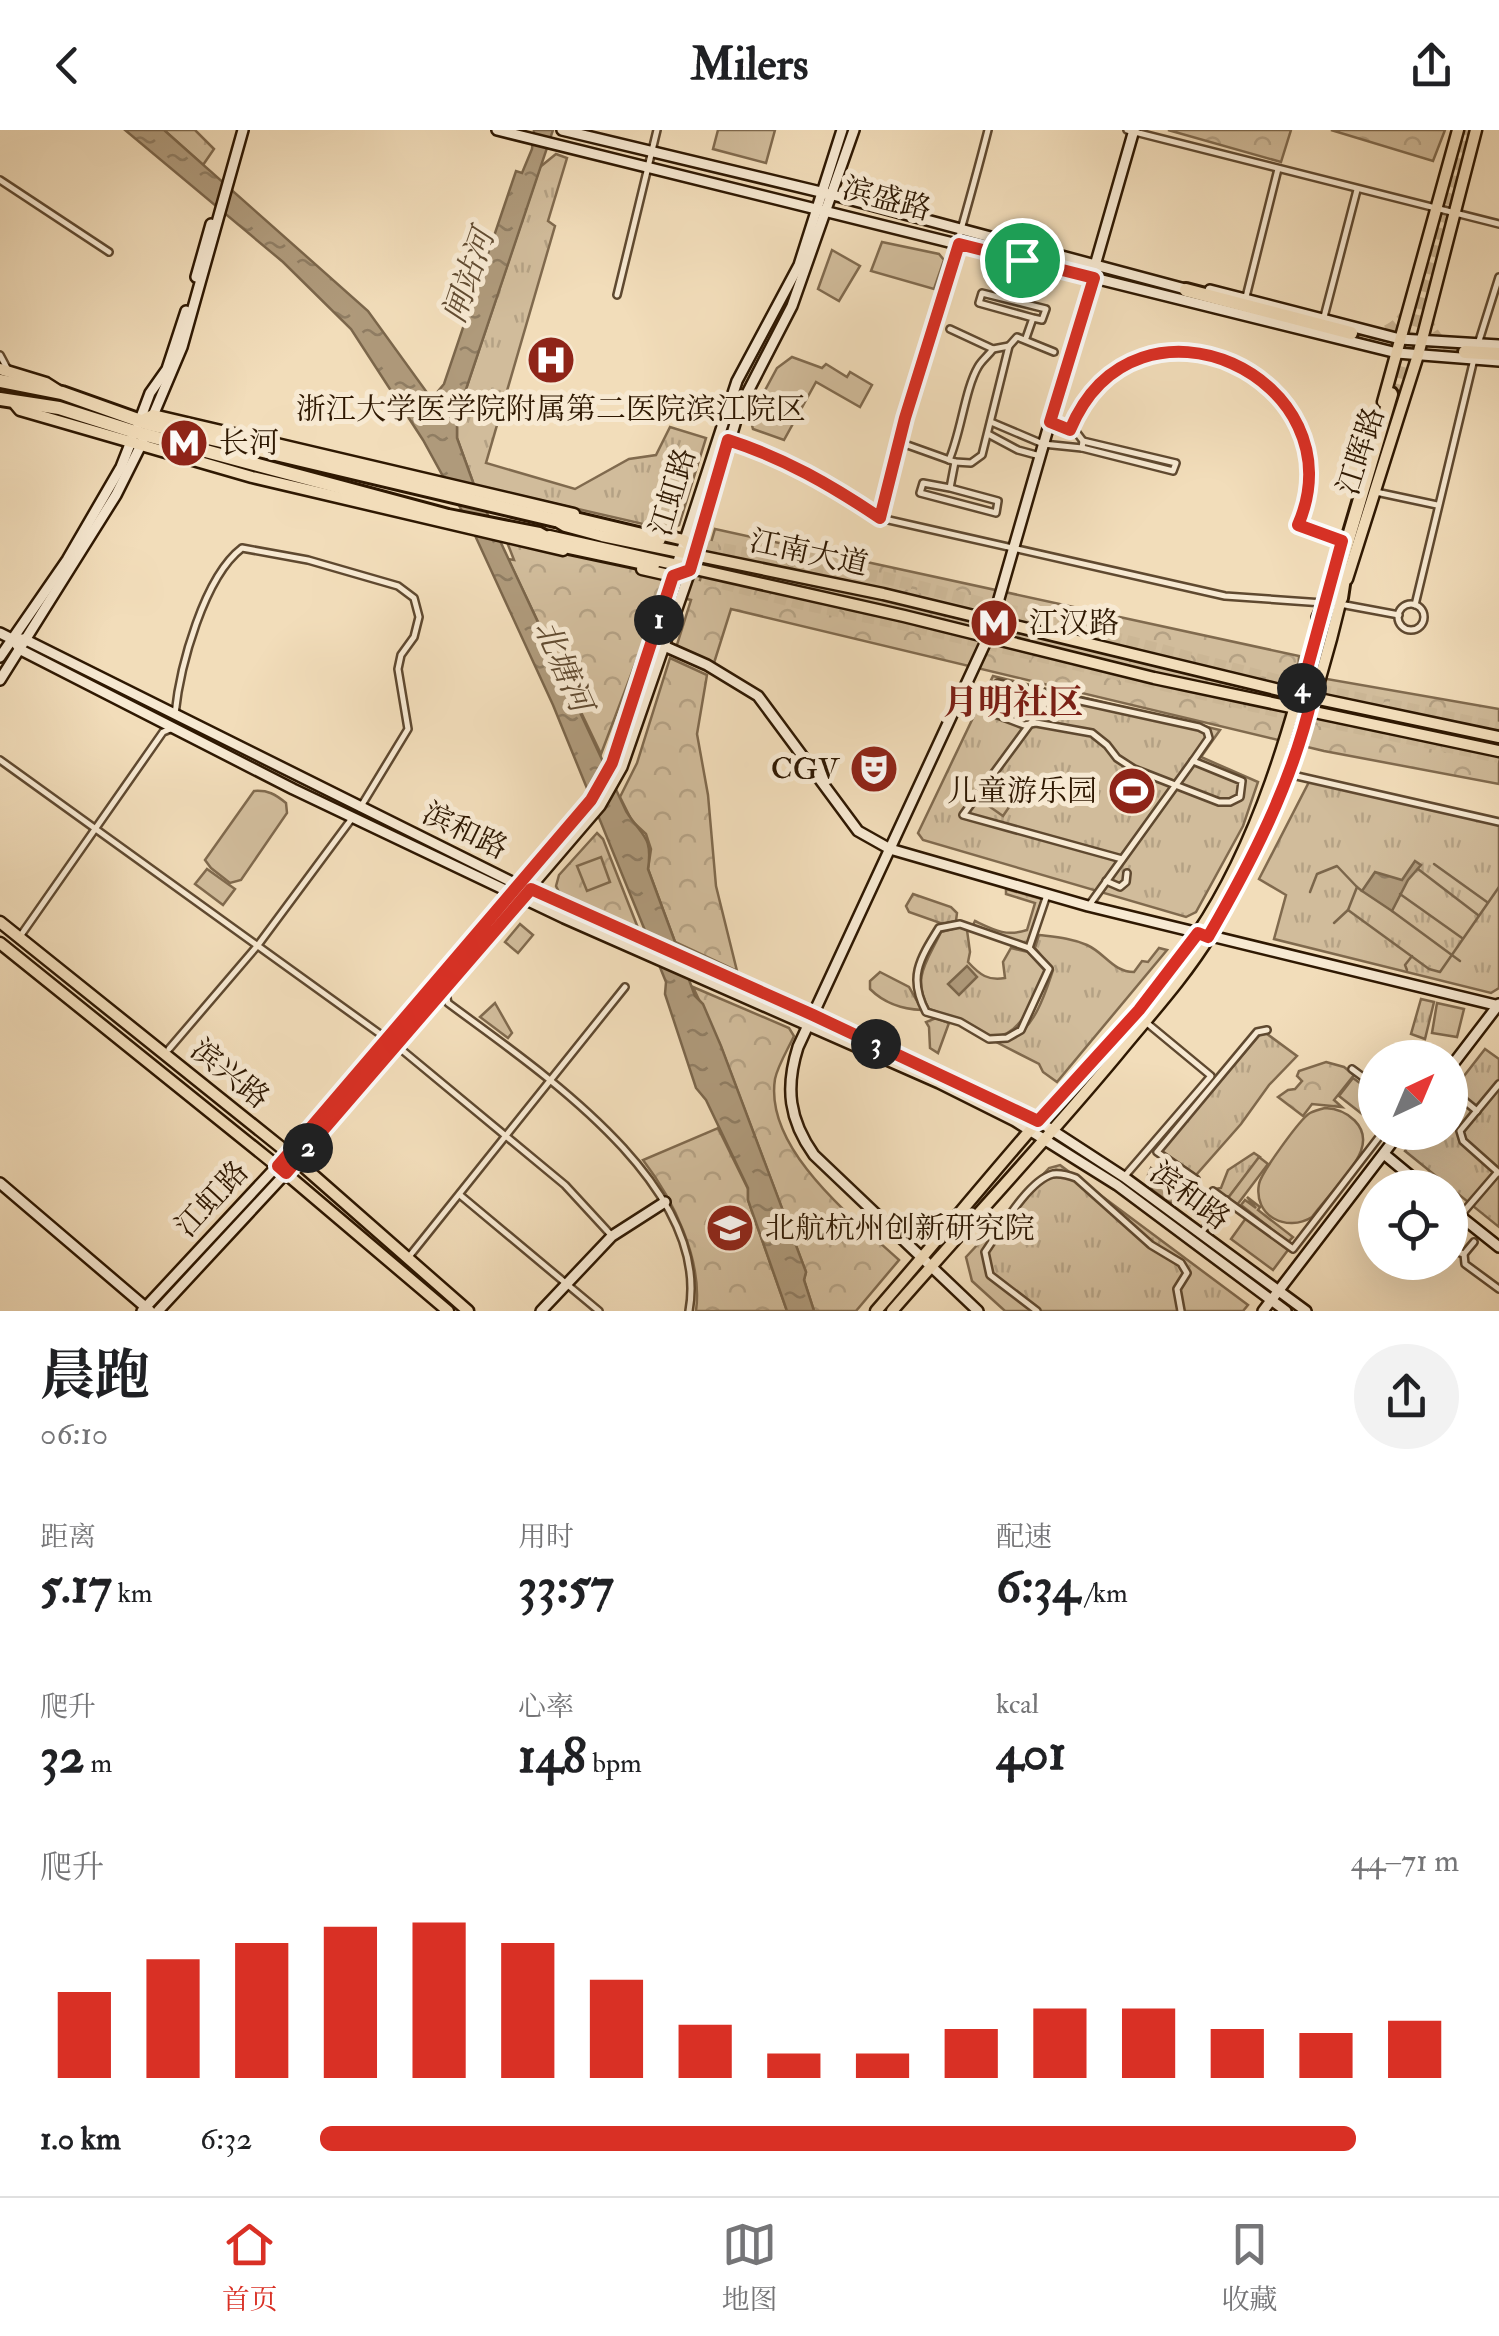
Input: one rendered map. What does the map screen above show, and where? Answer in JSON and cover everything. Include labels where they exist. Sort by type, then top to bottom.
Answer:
[{"type":"highway","points":[[1186,290],[1351,334]]},
{"type":"highway","points":[[1472,351],[1499,357]]},
{"type":"highway","name":"江南大道","points":[[2,370],[142,431],[243,441],[561,518]]},
{"type":"highway","points":[[1319,618],[1336,580],[1393,395],[1342,583],[1341,601]]},
{"type":"highway","name":"江南大道","points":[[0,399],[58,408],[142,431],[248,469],[532,536]]},
{"type":"highway","points":[[561,518],[659,538]]},
{"type":"highway","points":[[532,536],[653,565]]},
{"type":"main road","points":[[0,680],[116,496],[142,431],[150,393],[167,369],[240,130]]},
{"type":"main road","name":"滨盛路","points":[[498,130],[1397,353],[1472,351],[1499,346]]},
{"type":"main road","name":"滨盛路","points":[[562,130],[828,193],[1186,290],[1209,290],[1400,339],[1472,351]]},
{"type":"main road","name":"江虹路","points":[[828,193],[842,130]]},
{"type":"main road","name":"江虹路","points":[[628,729],[664,646],[696,554],[728,440],[750,382],[792,306],[828,193],[854,130]]},
{"type":"main road","name":"江晖路","points":[[925,1263],[1054,1131],[1145,1020],[1251,863],[1309,712],[1306,696],[1319,618],[1458,130]]},
{"type":"main road","name":"江晖路","points":[[876,1311],[910,1281],[1034,1126],[1203,935],[1263,802],[1295,709],[1323,672],[1341,601],[1418,354],[1476,130]]},
{"type":"main road","points":[[978,1311],[835,1177],[802,1138],[790,1107],[789,1086],[798,1047],[988,638],[1098,265],[1132,131]]},
{"type":"main road","name":"江虹路","points":[[392,1042],[432,1004],[556,851],[600,806],[622,767],[628,729],[716,438],[737,381],[792,282],[823,208]]},
{"type":"main road","points":[[0,658],[67,560],[142,431]]},
{"type":"main road","points":[[528,508],[684,540],[696,554]]},
{"type":"main road","name":"江南大道","points":[[561,518],[690,570],[832,599],[1295,709],[1499,751]]},
{"type":"main road","name":"江南大道","points":[[532,536],[677,564],[696,554],[1499,738]]},
{"type":"main road","name":"滨和路","points":[[0,633],[522,892],[564,918],[1034,1126],[1054,1131],[1124,1177],[1306,1311]]},
{"type":"main road","points":[[664,646],[708,665],[758,696],[858,831],[890,849],[1088,906],[1499,1005],[1468,1045]]},
{"type":"main road","name":"滨和路","points":[[167,714],[176,727],[293,789],[357,812]]},
{"type":"main road","name":"江虹路","points":[[158,1311],[522,892]]},
{"type":"main road","name":"滨和路","points":[[522,892],[570,906],[813,1015],[1034,1126],[1044,1140],[1117,1185],[1286,1311]]},
{"type":"main road","name":"滨兴路","points":[[0,922],[293,1157],[468,1311]]},
{"type":"main road","name":"滨兴路","points":[[0,943],[282,1170],[448,1311]]},
{"type":"main road","points":[[1263,1311],[1387,1150]]},
{"type":"main road","points":[[1384,1154],[1403,1170]]},
{"type":"main road","name":"江虹路","points":[[146,1310],[282,1170]]},
{"type":"main road","points":[[0,1183],[146,1310]]},
{"type":"main road","points":[[541,1311],[612,1236],[664,1202]]},
{"type":"main road","points":[[1468,1222],[1499,1247]]},
{"type":"main road","name":"江晖路","points":[[892,1311],[910,1281]]},
{"type":"street","points":[[618,296],[657,130]]},
{"type":"street","points":[[880,518],[988,130]]},
{"type":"street","points":[[1132,131],[1499,224]]},
{"type":"street","points":[[1246,298],[1278,169]]},
{"type":"street","points":[[0,180],[109,252]]},
{"type":"street","points":[[1324,317],[1356,190]]},
{"type":"street","points":[[1415,605],[1472,351],[1499,278]]},
{"type":"street","points":[[982,293],[1046,308],[1042,320],[1033,318],[979,304],[982,293]]},
{"type":"street","points":[[1026,338],[1033,318]]},
{"type":"street","points":[[950,329],[993,348],[1009,346]]},
{"type":"street","points":[[899,442],[952,461],[971,463],[982,455],[1009,346],[1017,337],[1026,338],[1054,352]]},
{"type":"street","points":[[950,488],[952,461],[974,376],[993,348]]},
{"type":"street","points":[[1070,430],[1090,396],[1132,360],[1182,354],[1228,361],[1261,378],[1282,400],[1303,442],[1308,496],[1298,525],[1342,541]]},
{"type":"street","points":[[991,422],[1043,444],[1083,445],[1176,463],[1173,471],[1083,445],[1070,430],[1050,422]]},
{"type":"street","points":[[988,434],[1018,450],[1040,456]]},
{"type":"street","points":[[716,438],[767,453],[820,478],[880,518],[1225,596],[1323,603]]},
{"type":"street","points":[[923,483],[950,488],[998,501],[996,513],[920,493],[923,483]]},
{"type":"street","points":[[1374,491],[1438,505]]},
{"type":"street","points":[[19,938],[163,732],[167,714],[176,700],[192,634],[229,558],[242,548],[308,560],[398,586],[414,598],[420,617],[398,669],[408,729],[357,812],[258,944],[169,1050]]},
{"type":"street","points":[[1341,601],[1399,614]]},
{"type":"street","points":[[1415,605],[1423,614],[1422,622],[1416,629],[1404,628],[1399,622],[1402,607],[1415,605]]},
{"type":"street","points":[[998,682],[1207,731],[1208,738],[1088,906]]},
{"type":"street","points":[[1052,694],[963,815],[1122,859]]},
{"type":"street","points":[[960,701],[1024,725],[1092,733],[1134,770],[1219,802],[1230,802],[1240,796],[1242,781],[1193,760]]},
{"type":"street","points":[[163,732],[176,727]]},
{"type":"street","points":[[0,760],[392,1042],[565,1185],[612,1236]]},
{"type":"street","points":[[1288,774],[1499,822]]},
{"type":"street","points":[[1106,881],[1120,886],[1126,882],[1127,873]]},
{"type":"street","points":[[1030,948],[1047,894]]},
{"type":"street","points":[[960,924],[1030,948],[1049,969],[1021,1030],[1008,1038],[989,1039],[960,1022],[926,1012],[916,993],[914,980],[939,928],[960,924]]},
{"type":"street","points":[[408,1258],[625,988]]},
{"type":"street","points":[[445,989],[448,1003]]},
{"type":"street","points":[[432,1004],[448,1003],[551,1080],[639,1164],[664,1202],[685,1254],[692,1296],[689,1311]]},
{"type":"street","points":[[1124,1177],[1211,1076],[1145,1020]]},
{"type":"street","points":[[1196,1179],[1158,1152],[1257,1032],[1267,1030]]},
{"type":"street","points":[[1352,1069],[1358,1073]]},
{"type":"street","points":[[1468,1207],[1498,1173],[1463,1142],[1460,1131],[1499,1084]]},
{"type":"street","points":[[1468,1104],[1477,1111]]},
{"type":"street","points":[[1213,1190],[1293,1249],[1369,1150]]},
{"type":"street","points":[[1036,1311],[990,1274],[985,1252],[1004,1221],[1038,1183],[1048,1175],[1063,1174],[1076,1178],[1151,1245],[1180,1263],[1188,1273],[1177,1289],[1181,1311]]},
{"type":"street","points":[[460,1195],[599,1311]]},
{"type":"street","points":[[1200,1235],[1226,1200]]},
{"type":"street","points":[[1468,1249],[1474,1242]]},
{"type":"street","points":[[1468,1266],[1499,1289]]},
{"type":"green space","points":[[164,130],[195,130],[214,149],[203,165]]},
{"type":"green space","points":[[718,130],[775,130],[766,163],[713,149]]},
{"type":"green space","points":[[1168,130],[1291,130],[1281,162]]},
{"type":"green space","points":[[1331,130],[1445,130],[1433,161]]},
{"type":"green space","points":[[556,154],[567,158],[548,221],[555,226],[486,463],[575,489],[629,459],[656,455],[670,427],[706,438],[679,525],[669,530],[474,485],[457,438],[457,416],[540,167]]},
{"type":"green space","points":[[882,242],[939,254],[944,260],[934,289],[871,271]]},
{"type":"green space","points":[[832,250],[860,266],[839,301],[818,289]]},
{"type":"green space","points":[[792,357],[822,368],[826,364],[847,377],[850,372],[872,385],[860,407],[816,382],[784,440],[753,429],[750,418],[777,368]]},
{"type":"green space","points":[[715,529],[1299,656],[1298,674],[1499,709],[1499,784],[1324,751],[731,609],[714,663],[676,648],[691,600],[662,593],[601,754],[508,559],[514,560],[505,537],[700,580]]},
{"type":"green space","points":[[670,658],[707,675],[697,734],[708,795],[716,886],[737,971],[675,942],[648,869],[651,849],[646,834],[632,821],[620,797],[637,763]]},
{"type":"green space","points":[[993,676],[1220,730],[1201,757],[1258,782],[1243,826],[1196,912],[1186,917],[923,840],[918,833]]},
{"type":"green space","points":[[998,780],[1018,794],[1003,816],[983,802]]},
{"type":"green space","points":[[1310,780],[1499,824],[1499,988],[1491,993],[1274,939],[1286,895],[1259,879]]},
{"type":"green space","points":[[254,791],[278,797],[286,803],[287,813],[241,880],[230,883],[205,860]]},
{"type":"green space","points":[[597,833],[603,839],[638,928],[560,894],[556,886],[559,875]]},
{"type":"green space","points":[[601,857],[610,882],[587,891],[577,866]]},
{"type":"green space","points":[[207,869],[235,889],[223,905],[195,884]]},
{"type":"green space","points":[[1006,889],[1042,899],[1028,945],[973,925],[975,921],[1006,933],[1027,930],[1035,903],[1006,894]]},
{"type":"green space","points":[[913,894],[951,907],[957,913],[956,921],[943,924],[909,912],[906,906]]},
{"type":"green space","points":[[520,924],[533,935],[518,953],[505,942]]},
{"type":"green space","points":[[960,927],[967,930],[968,962],[985,976],[1005,978],[1003,962],[1011,948],[1028,952],[1045,971],[1025,1015],[1009,1032],[988,1035],[929,1009],[921,988],[923,970],[941,932]]},
{"type":"green space","points":[[1039,935],[1087,945],[1115,966],[1134,972],[1159,948],[1167,950],[1057,1082],[1039,1064],[996,1042],[1008,1040],[1027,1027],[1045,993],[1053,970],[1035,948]]},
{"type":"green space","points":[[880,972],[909,987],[922,1010],[894,1005],[870,989],[870,981]]},
{"type":"green space","points":[[693,987],[789,1028],[794,1036],[775,1079],[775,1105],[783,1131],[816,1180],[899,1260],[856,1311],[814,1311],[804,1280],[806,1272],[721,1047]]},
{"type":"green space","points":[[1421,999],[1434,1002],[1425,1039],[1411,1034]]},
{"type":"green space","points":[[495,1003],[512,1033],[508,1038],[480,1017]]},
{"type":"green space","points":[[1437,1003],[1464,1009],[1457,1037],[1432,1033]]},
{"type":"green space","points":[[936,1018],[949,1023],[938,1053],[930,1048],[926,1022]]},
{"type":"green space","points":[[1263,1031],[1297,1056],[1196,1175],[1161,1151]]},
{"type":"green space","points":[[1485,1049],[1499,1059],[1499,1227],[1468,1202],[1468,1170],[1428,1170],[1405,1151],[1468,1150],[1468,1071]]},
{"type":"green space","points":[[1326,1062],[1344,1067],[1354,1075],[1334,1100],[1342,1107],[1312,1104],[1303,1116],[1278,1097],[1302,1081],[1297,1076],[1299,1071]]},
{"type":"green space","points":[[1353,1078],[1358,1082],[1358,1111],[1339,1096]]},
{"type":"green space","points":[[1325,1108],[1355,1120],[1361,1151],[1312,1217],[1283,1222],[1261,1205],[1259,1184],[1281,1147],[1310,1113]]},
{"type":"green space","name":"北航杭州创新研究院","points":[[718,1128],[748,1189],[748,1200],[787,1311],[696,1311],[695,1271],[683,1231],[643,1160]]},
{"type":"green space","points":[[1254,1153],[1260,1157],[1228,1198],[1215,1189],[1221,1188],[1228,1170]]},
{"type":"green space","points":[[1259,1157],[1268,1164],[1237,1205],[1228,1198]]},
{"type":"green space","points":[[1060,1165],[1248,1305],[1243,1311],[1005,1311],[972,1281],[966,1257],[1049,1168]]},
{"type":"green space","points":[[1247,1197],[1293,1237],[1288,1242],[1241,1205],[1245,1200],[1256,1208]]},
{"type":"green space","points":[[1246,1218],[1288,1250],[1273,1270],[1231,1239]]},
{"type":"water","points":[[125,130],[164,130],[368,311],[428,394],[434,396],[444,384],[516,171],[522,173],[532,149],[534,130],[553,130],[457,416],[457,438],[474,485],[626,811],[645,837],[648,869],[695,996],[703,1004],[721,1046],[806,1272],[804,1280],[814,1311],[787,1311],[748,1200],[748,1188],[706,1100],[696,1088],[665,994],[666,982],[553,705],[473,531],[423,440],[351,329],[283,262]]},
{"type":"water","points":[[1415,861],[1421,865],[1392,911],[1362,891],[1375,872],[1402,880]]},
{"type":"water","points":[[967,966],[977,977],[959,995],[948,984]]},
{"type":"water","points":[[1151,1168],[1204,1204],[1199,1213],[1192,1211],[1193,1202],[1182,1193],[1173,1192],[1175,1199],[1170,1203],[1151,1189]]},
{"type":"waterway","points":[[1434,864],[1487,902]]},
{"type":"waterway","points":[[1310,892],[1317,874],[1337,866],[1357,887]]},
{"type":"waterway","points":[[1418,869],[1478,915]]},
{"type":"waterway","points":[[1334,923],[1348,910],[1357,887],[1362,891]]},
{"type":"waterway","points":[[1348,910],[1429,969],[1440,972],[1499,887]]},
{"type":"waterway","points":[[1400,894],[1462,938]]},
{"type":"waterway","points":[[1392,911],[1460,961]]},
{"type":"waterway","points":[[1407,970],[1405,965],[1412,956]]},
{"type":"tunnel","points":[[1396,396],[1471,130]]},
{"type":"tunnel","points":[[1351,333],[1384,332],[1398,324],[1409,310]]},
{"type":"tunnel","points":[[1426,316],[1439,340],[1465,352]]},
{"type":"tunnel","points":[[688,543],[886,578],[1291,684],[1499,728]]},
{"type":"tunnel","points":[[653,565],[803,604],[1284,713],[1499,757]]},
{"type":"place","name":"浙江大学医学院附属第二医院滨江院区","points":[[551,360]]},
{"type":"place","name":"长河","points":[[184,443]]},
{"type":"place","name":"江汉路","points":[[994,623]]},
{"type":"place","name":"CGV","points":[[874,769]]},
{"type":"place","name":"儿童游乐园","points":[[1132,791]]},
{"type":"place","name":"北航杭州创新研究院","points":[[730,1228]]},
{"type":"district","name":"月明社区","points":[[1013,703]]},
{"type":"route","points":[[959,244],[1022,260],[1094,278],[1050,422],[1070,430],[1090,396],[1132,360],[1182,354],[1228,361],[1261,378],[1282,400],[1303,442],[1308,496],[1298,525],[1342,541],[1300,695],[1312,697],[1309,712],[1283,789],[1251,863],[1208,937],[1198,933],[1139,1010],[1038,1121],[531,889],[286,1173],[278,1166],[591,800],[612,763],[673,576],[690,570],[728,440],[820,478],[880,518],[905,418],[959,244]]},
{"type":"water label","name":"闸站河","points":[[469,276]]},
{"type":"water label","name":"北塘河","points":[[563,666]]}]
